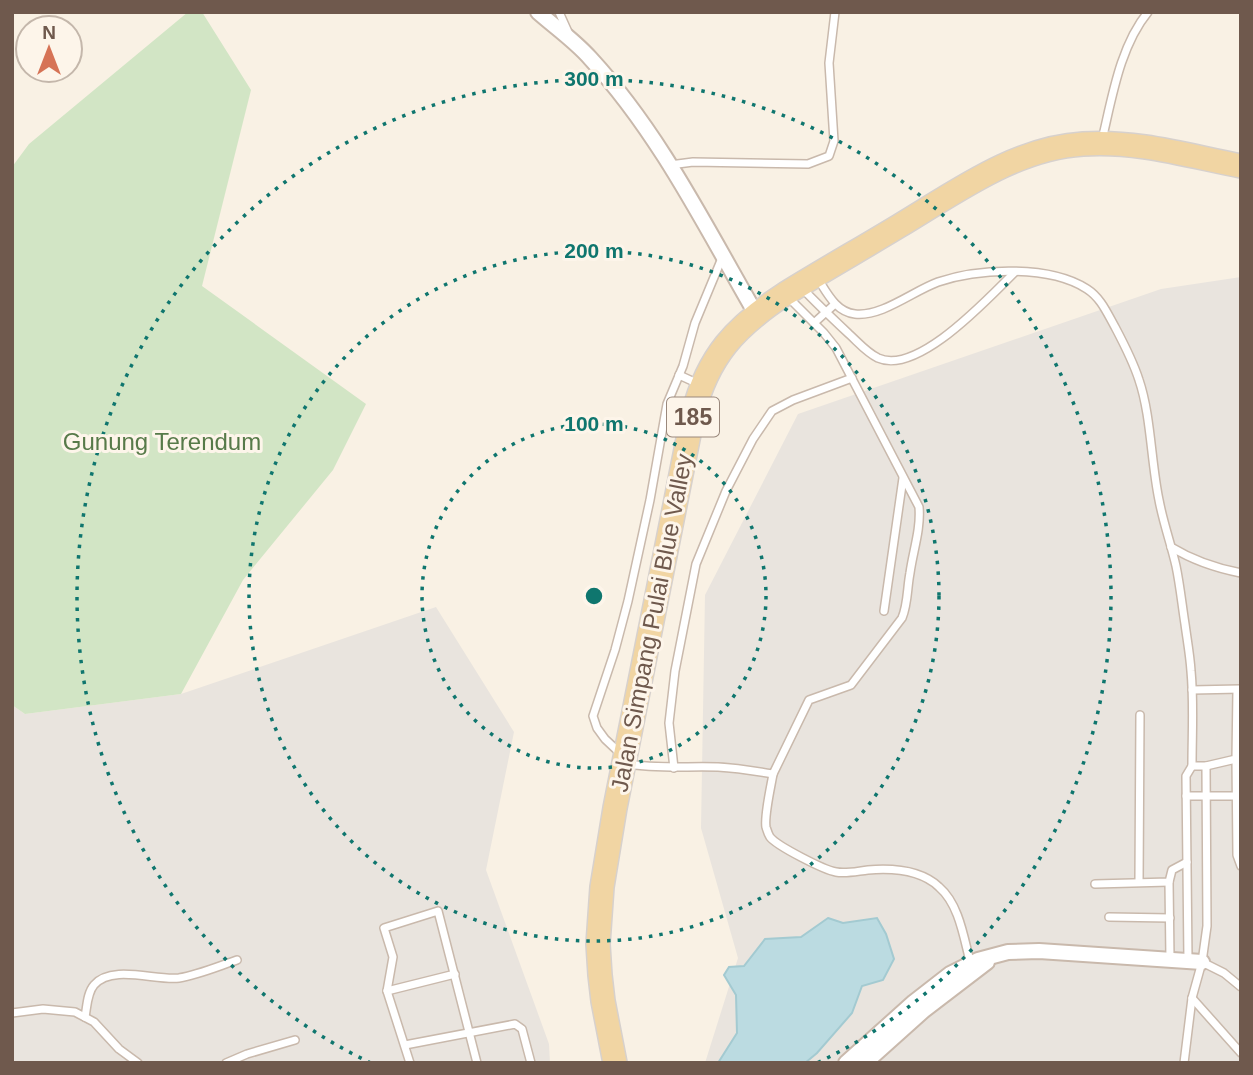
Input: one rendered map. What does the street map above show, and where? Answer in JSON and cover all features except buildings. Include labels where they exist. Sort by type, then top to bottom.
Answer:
[{"type":"main road","name":"Jalan Simpang Pulai Blue Valley","points":[[615,1063],[600,975],[599,925],[608,851],[693,414],[702,385],[715,358],[755,314],[1004,165],[1046,150],[1101,144],[1144,147],[1241,166]]},
{"type":"street","points":[[538,12],[590,58],[629,104],[670,165],[755,314]]},
{"type":"street","points":[[865,1063],[972,968],[996,955],[1039,951],[1195,961]]},
{"type":"street","points":[[846,1063],[914,1002],[950,974],[972,968]]},
{"type":"lane","points":[[559,12],[573,42]]},
{"type":"lane","points":[[670,165],[693,162],[808,164],[829,156],[834,141],[829,63],[835,12]]},
{"type":"lane","points":[[1101,144],[1119,69],[1140,23],[1149,12]]},
{"type":"lane","points":[[723,256],[695,323],[667,404],[628,601],[593,716],[597,728],[625,760],[648,767],[720,767],[773,774]]},
{"type":"lane","points":[[800,285],[843,310],[864,314],[888,306],[937,282],[977,274],[1015,271],[1041,274],[1076,283],[1089,290],[1101,302],[1131,358],[1144,400],[1158,499],[1176,569],[1191,669],[1192,766],[1186,776],[1186,796],[1187,862],[1195,961],[1184,1063]]},
{"type":"lane","points":[[800,285],[866,351],[883,360],[903,358],[925,349],[950,333],[1015,271]]},
{"type":"lane","points":[[800,285],[814,323],[836,348],[919,507],[920,517],[909,574],[906,609],[902,618],[851,685],[809,699],[773,774],[766,825],[770,837],[779,845],[825,868],[837,872],[883,869],[906,872],[926,877],[938,885],[950,897],[972,968]]},
{"type":"lane","points":[[814,323],[835,304]]},
{"type":"lane","points":[[679,375],[702,385]]},
{"type":"lane","points":[[674,768],[669,723],[675,671],[696,564],[726,491],[753,439],[772,411],[793,400],[852,378]]},
{"type":"lane","points":[[884,611],[903,478]]},
{"type":"lane","points":[[1171,547],[1189,559],[1215,569],[1241,573]]},
{"type":"lane","points":[[1192,690],[1239,690],[1237,855],[1241,866]]},
{"type":"lane","points":[[1139,882],[1140,715]]},
{"type":"lane","points":[[1192,766],[1206,766],[1238,759]]},
{"type":"lane","points":[[1195,961],[1207,926],[1206,766]]},
{"type":"lane","points":[[1186,796],[1237,796]]},
{"type":"lane","points":[[1170,959],[1172,870],[1187,862]]},
{"type":"lane","points":[[1095,884],[1170,882]]},
{"type":"lane","points":[[410,1063],[387,991],[393,957],[384,928],[438,911],[477,1063]]},
{"type":"lane","points":[[1109,917],[1170,918]]},
{"type":"lane","points":[[85,1017],[94,985],[103,979],[115,975],[178,978],[237,960]]},
{"type":"lane","points":[[1195,961],[1224,973],[1241,987]]},
{"type":"lane","points":[[387,991],[455,974]]},
{"type":"lane","points":[[1192,998],[1241,1053]]},
{"type":"lane","points":[[12,1013],[43,1009],[75,1013],[94,1022],[119,1049],[138,1063]]},
{"type":"lane","points":[[404,1045],[515,1024],[522,1030],[531,1063]]},
{"type":"lane","points":[[226,1063],[295,1040]]},
{"type":"shaded area","points":[[1241,277],[1241,1063],[705,1063],[738,958],[701,828],[705,595],[798,414],[1161,289]]},
{"type":"shaded area","points":[[436,607],[514,732],[486,870],[549,1044],[550,1063],[12,1063],[12,705],[25,714],[181,694]]},
{"type":"green space","name":"Gunung Terendum","points":[[188,12],[202,12],[251,90],[202,286],[366,404],[333,470],[243,580],[181,694],[25,714],[12,705],[12,167],[29,144]]},
{"type":"water","points":[[828,918],[843,923],[877,918],[886,934],[894,959],[883,980],[862,986],[852,1013],[805,1063],[718,1063],[737,1033],[736,995],[724,975],[729,967],[744,966],[765,939],[801,937]]}]
